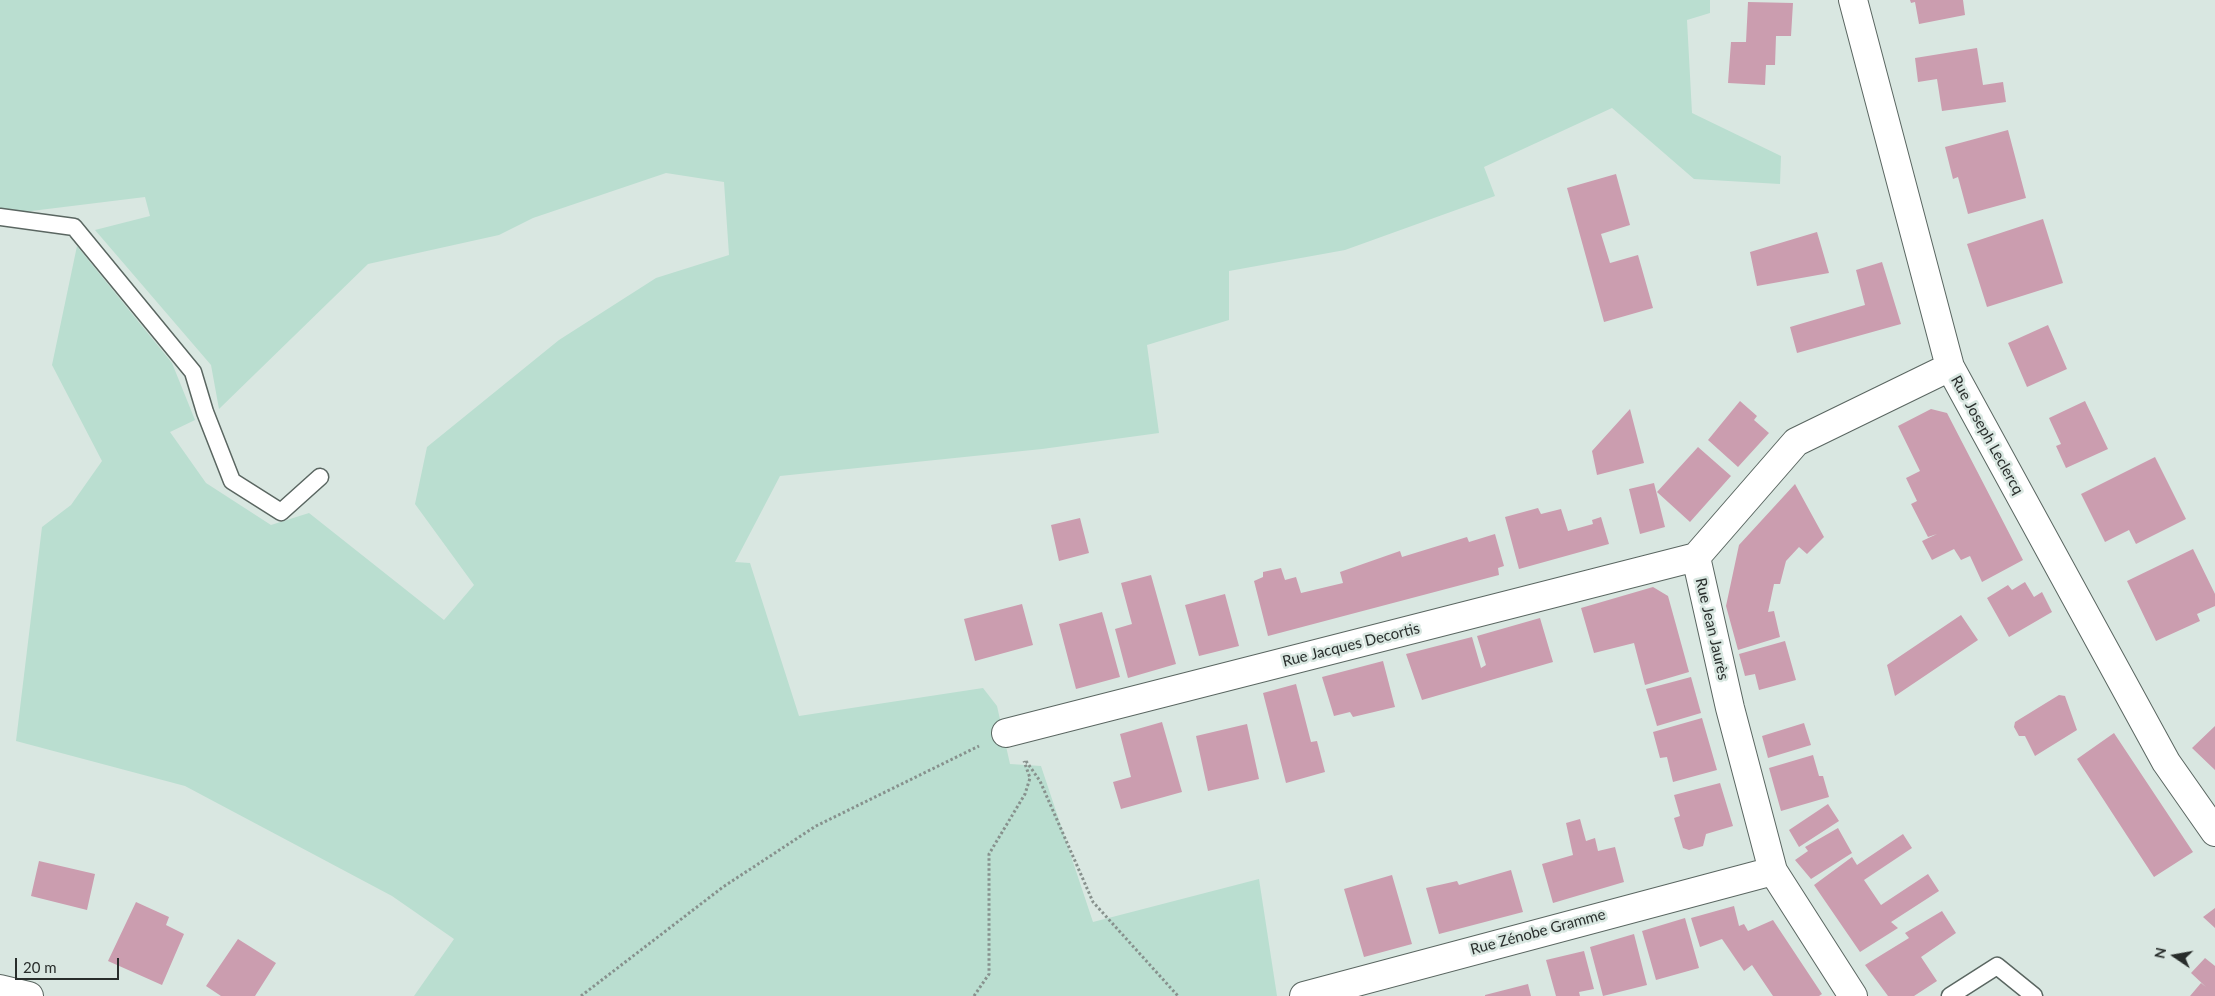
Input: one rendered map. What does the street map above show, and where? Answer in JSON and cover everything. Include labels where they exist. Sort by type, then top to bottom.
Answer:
[{"type":"street","name":"Rue Joseph Leclercq","points":[[1852,0],[1950,367],[2166,762],[2215,832]]},
{"type":"street","name":"Rue Jean Jaurès","points":[[1852,996],[1773,871],[1730,708],[1696,557],[1796,442],[1950,367]]},
{"type":"street","name":"Rue Jacques Decortis","points":[[1006,733],[1696,557]]},
{"type":"street","name":"Rue Zénobe Gramme","points":[[1304,996],[1773,871]]},
{"type":"street","points":[[0,989],[29,996]]},
{"type":"lane","points":[[0,217],[74,228],[194,372],[205,412],[232,482],[281,512],[320,477]]},
{"type":"lane","points":[[1950,996],[1997,966],[2034,996]]},
{"type":"path","points":[[581,996],[723,887],[816,826],[1006,733]]},
{"type":"path","points":[[974,996],[989,974],[990,854],[1025,794],[1030,778],[1023,756],[1040,781],[1093,902],[1178,996]]},
{"type":"green space","points":[[0,0],[1710,0],[1710,13],[1687,20],[1692,113],[1781,156],[1780,184],[1694,179],[1612,108],[1484,167],[1495,196],[1345,250],[1229,271],[1229,320],[1147,345],[1159,433],[1042,449],[780,476],[735,562],[750,563],[799,716],[983,688],[997,706],[1010,764],[1041,766],[1093,922],[1259,879],[1277,996],[414,996],[454,939],[392,896],[185,786],[16,741],[42,527],[71,505],[102,461],[52,365],[77,246],[172,363],[195,420],[170,432],[206,483],[271,525],[309,513],[444,620],[474,585],[415,504],[427,447],[559,340],[656,278],[729,255],[724,182],[666,173],[533,218],[499,235],[368,264],[219,409],[211,365],[95,230],[150,216],[145,197],[15,213],[0,210]]},
{"type":"building","points":[[1910,0],[1963,0],[1965,15],[1919,24],[1915,2],[1911,3]]},
{"type":"building","points":[[1748,2],[1793,3],[1791,36],[1776,36],[1775,65],[1766,65],[1765,85],[1728,83],[1731,42],[1746,42]]},
{"type":"building","points":[[1977,48],[1983,85],[2003,82],[2006,102],[1942,111],[1937,79],[1918,82],[1915,58]]},
{"type":"building","points":[[2008,130],[2026,198],[1968,214],[1958,177],[1953,179],[1945,147]]},
{"type":"building","points":[[1616,174],[1630,225],[1601,234],[1610,263],[1638,255],[1653,308],[1604,322],[1567,188]]},
{"type":"building","points":[[2043,219],[2063,283],[1987,307],[1967,244]]},
{"type":"building","points":[[1817,232],[1829,273],[1757,286],[1750,252]]},
{"type":"building","points":[[1882,262],[1901,324],[1797,353],[1790,327],[1865,305],[1856,270]]},
{"type":"building","points":[[2048,325],[2067,369],[2027,387],[2008,343]]},
{"type":"building","points":[[1740,401],[1757,416],[1754,420],[1769,433],[1738,467],[1708,440]]},
{"type":"building","points":[[2085,401],[2108,449],[2066,468],[2056,446],[2061,444],[2049,418]]},
{"type":"building","points":[[1630,409],[1644,463],[1597,475],[1592,451]]},
{"type":"building","points":[[1931,409],[1947,413],[2023,560],[1982,582],[1970,556],[1961,560],[1954,549],[1932,560],[1922,541],[1937,534],[1928,537],[1911,504],[1917,501],[1906,478],[1920,471],[1898,426]]},
{"type":"building","points":[[1698,447],[1731,476],[1690,522],[1657,492]]},
{"type":"building","points":[[2155,457],[2186,519],[2136,544],[2129,530],[2105,542],[2081,494]]},
{"type":"building","points":[[1654,483],[1665,527],[1640,534],[1629,489]]},
{"type":"building","points":[[1795,484],[1824,537],[1807,554],[1799,547],[1786,561],[1780,584],[1774,584],[1768,612],[1774,611],[1780,637],[1738,650],[1726,606],[1739,545]]},
{"type":"building","points":[[1538,508],[1541,514],[1561,509],[1568,531],[1593,524],[1592,520],[1601,517],[1609,544],[1519,569],[1505,517]]},
{"type":"building","points":[[1080,518],[1089,553],[1059,561],[1051,525]]},
{"type":"building","points":[[1495,534],[1504,566],[1498,568],[1499,575],[1268,636],[1254,581],[1263,577],[1263,572],[1281,568],[1285,580],[1296,577],[1301,593],[1343,583],[1340,572],[1400,551],[1402,557],[1467,537],[1469,542]]},
{"type":"building","points":[[2193,549],[2215,594],[2215,606],[2197,614],[2200,621],[2156,641],[2127,581]]},
{"type":"building","points":[[1151,575],[1176,664],[1128,678],[1115,629],[1132,624],[1121,583]]},
{"type":"building","points":[[2025,582],[2034,597],[2042,592],[2052,612],[2009,637],[1987,598],[2008,585],[2012,590]]},
{"type":"building","points":[[1653,587],[1668,596],[1689,672],[1645,685],[1634,643],[1594,653],[1581,608]]},
{"type":"building","points":[[1225,594],[1239,646],[1199,656],[1185,605]]},
{"type":"building","points":[[1022,604],[1033,645],[975,661],[964,619]]},
{"type":"building","points":[[1102,612],[1120,677],[1076,689],[1059,624]]},
{"type":"building","points":[[1961,615],[1978,640],[1895,696],[1887,665]]},
{"type":"building","points":[[1540,618],[1553,662],[1422,700],[1406,654],[1472,637],[1481,668],[1486,665],[1477,636]]},
{"type":"building","points":[[1785,641],[1796,680],[1759,690],[1755,674],[1745,676],[1739,654]]},
{"type":"building","points":[[1383,661],[1395,707],[1353,717],[1350,712],[1334,716],[1322,677]]},
{"type":"building","points":[[1691,677],[1701,713],[1657,726],[1646,689]]},
{"type":"building","points":[[1296,684],[1311,742],[1317,741],[1325,772],[1286,783],[1263,693]]},
{"type":"building","points":[[2059,695],[2065,696],[2077,730],[2035,756],[2025,736],[2019,736],[2014,727],[2015,722]]},
{"type":"building","points":[[1702,718],[1717,770],[1673,782],[1667,757],[1660,758],[1653,732]]},
{"type":"building","points":[[1162,722],[1182,792],[1121,809],[1113,782],[1131,777],[1120,734]]},
{"type":"building","points":[[1804,723],[1811,745],[1768,758],[1762,736]]},
{"type":"building","points":[[1247,724],[1259,779],[1208,791],[1196,736]]},
{"type":"building","points":[[2215,726],[2215,770],[2192,748]]},
{"type":"building","points":[[2114,733],[2193,852],[2154,877],[2077,759]]},
{"type":"building","points":[[1813,755],[1819,776],[1823,776],[1829,797],[1781,811],[1769,768]]},
{"type":"building","points":[[1720,783],[1733,826],[1706,834],[1703,846],[1689,850],[1683,848],[1674,818],[1680,816],[1674,795]]},
{"type":"building","points":[[1828,804],[1839,821],[1799,847],[1789,830]]},
{"type":"building","points":[[1580,819],[1586,841],[1595,838],[1598,851],[1615,847],[1624,882],[1553,903],[1542,864],[1573,855],[1566,823]]},
{"type":"building","points":[[1838,828],[1852,853],[1811,879],[1795,860],[1808,851],[1805,847]]},
{"type":"building","points":[[1903,834],[1912,848],[1864,880],[1881,905],[1928,874],[1939,891],[1891,922],[1898,928],[1860,952],[1814,885],[1852,857],[1857,865]]},
{"type":"building","points":[[39,861],[95,874],[87,910],[31,896]]},
{"type":"building","points":[[1511,870],[1523,912],[1439,934],[1426,888],[1457,881],[1459,885]]},
{"type":"building","points":[[1392,875],[1412,944],[1364,957],[1344,889]]},
{"type":"building","points":[[136,902],[169,917],[166,925],[184,934],[162,985],[108,961]]},
{"type":"building","points":[[1734,906],[1739,926],[1744,924],[1748,931],[1773,920],[1822,994],[1819,996],[1773,996],[1752,965],[1744,971],[1722,939],[1700,947],[1691,918]]},
{"type":"building","points":[[2215,908],[2215,928],[2203,917]]},
{"type":"building","points":[[1942,911],[1956,933],[1921,957],[1937,981],[1914,996],[1888,996],[1865,965],[1909,938],[1905,933]]},
{"type":"building","points":[[1685,918],[1699,968],[1656,980],[1642,931]]},
{"type":"building","points":[[1634,934],[1647,985],[1603,996],[1590,947]]},
{"type":"building","points":[[238,939],[276,963],[255,996],[221,996],[206,986]]},
{"type":"building","points":[[1584,951],[1594,989],[1579,992],[1580,996],[1556,996],[1546,960]]},
{"type":"building","points":[[2205,958],[2215,966],[2215,996],[2190,996],[2201,983],[2206,987],[2191,973]]},
{"type":"building","points":[[1528,984],[1531,996],[1485,996],[1485,995]]}]
